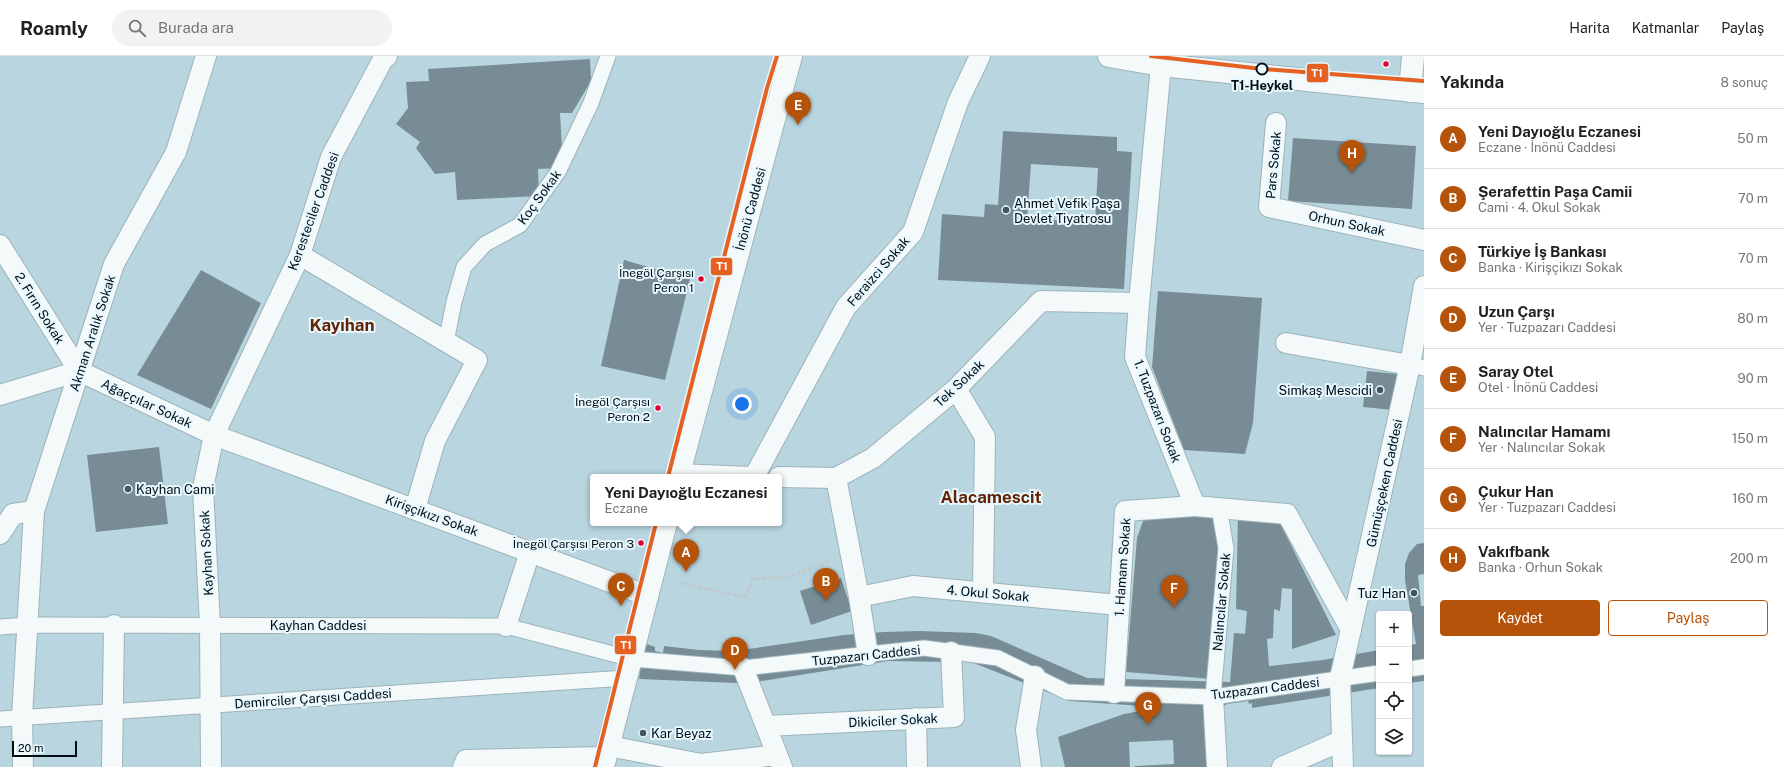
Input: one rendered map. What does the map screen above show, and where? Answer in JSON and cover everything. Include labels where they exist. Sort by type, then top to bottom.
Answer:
[{"type":"main road","name":"İnönü Caddesi","points":[[679,474],[791,56]]},
{"type":"main road","points":[[1109,56],[1161,65],[1417,91],[1413,56]]},
{"type":"main road","points":[[606,757],[665,526]]},
{"type":"street","name":"Akman Aralık Sokak","points":[[22,767],[22,717],[34,511],[114,264],[176,152],[206,56]]},
{"type":"street","name":"Keresteciler Caddesi","points":[[214,435],[300,255],[331,157],[382,61],[387,56]]},
{"type":"street","name":"Koç Sokak","points":[[446,342],[454,302],[464,267],[485,244],[520,226],[558,172],[591,103],[608,56]]},
{"type":"street","name":"Feraizci Sokak","points":[[756,474],[846,307],[913,232],[958,102],[980,56]]},
{"type":"street","name":"1. Tuzpazarı Sokak","points":[[1161,65],[1138,303],[1135,357],[1195,506]]},
{"type":"street","name":"Pars Sokak","points":[[1269,207],[1276,123]]},
{"type":"street","name":"Orhun Sokak","points":[[1269,207],[1424,240]]},
{"type":"street","name":"2. Fırın Sokak","points":[[0,245],[79,371]]},
{"type":"street","points":[[300,255],[477,360],[436,441],[415,509]]},
{"type":"street","name":"Gümüşçeken Caddesi","points":[[1343,767],[1340,678],[1417,366],[1424,286]]},
{"type":"street","name":"Tek Sokak","points":[[782,477],[836,478],[873,458],[956,389],[1041,301],[1138,303]]},
{"type":"street","points":[[1286,343],[1417,366]]},
{"type":"street","points":[[0,395],[79,371]]},
{"type":"street","name":"Ağaççılar Sokak","points":[[79,371],[214,435]]},
{"type":"street","points":[[956,389],[985,437],[983,592]]},
{"type":"street","name":"Kirişçikızı Sokak","points":[[214,435],[648,596]]},
{"type":"street","name":"Kayhan Sokak","points":[[211,767],[210,625],[203,488],[214,435]]},
{"type":"street","points":[[836,478],[859,597],[868,654]]},
{"type":"street","points":[[1195,506],[1287,514],[1351,630]]},
{"type":"street","name":"1. Hamam Sokak","points":[[1114,693],[1125,510],[1195,506]]},
{"type":"street","name":"Nalıncılar Sokak","points":[[1213,697],[1226,548],[1219,508]]},
{"type":"street","points":[[0,534],[13,514],[34,511]]},
{"type":"street","points":[[506,626],[530,552]]},
{"type":"street","name":"4. Okul Sokak","points":[[859,597],[913,586],[1119,605]]},
{"type":"street","name":"Kayhan Caddesi","points":[[0,627],[27,625],[506,626],[629,668]]},
{"type":"street","points":[[112,767],[114,625]]},
{"type":"street","name":"Tuzpazarı Caddesi","points":[[629,668],[743,668],[924,648],[998,658],[1067,692],[1213,697],[1376,673]]},
{"type":"street","name":"Dikiciler Sokak","points":[[766,726],[954,717],[951,652]]},
{"type":"street","points":[[1412,669],[1424,667]]},
{"type":"street","name":"Demirciler Çarşısı Caddesi","points":[[0,719],[210,705],[629,668]]},
{"type":"street","points":[[463,767],[466,760],[606,757],[701,764],[780,761],[743,668]]},
{"type":"street","points":[[1031,767],[1026,730],[1035,676]]},
{"type":"street","points":[[1213,697],[1216,767]]},
{"type":"street","points":[[916,718],[917,767]]},
{"type":"street","points":[[1282,767],[1341,741]]},
{"type":"path","points":[[680,583],[746,597],[752,579],[787,577],[850,554]]},
{"type":"building","points":[[590,59],[591,81],[572,113],[560,113],[563,168],[538,169],[539,196],[457,200],[455,172],[435,174],[416,148],[420,142],[396,124],[408,108],[406,82],[429,81],[428,69]]},
{"type":"building","name":"Ahmet Vefik Paşa Devlet Tiyatrosu","points":[[1003,131],[1117,137],[1117,151],[1132,152],[1124,289],[938,280],[942,214],[984,217],[985,204],[998,205]],"holes":[[[1031,164],[1098,168],[1095,222],[1027,219]]]},
{"type":"building","points":[[1293,138],[1416,146],[1412,209],[1288,201]]},
{"type":"building","points":[[624,260],[690,279],[665,380],[601,366]]},
{"type":"building","points":[[201,270],[261,303],[211,409],[137,375]]},
{"type":"building","points":[[1158,291],[1262,298],[1253,423],[1245,454],[1184,450],[1152,367]]},
{"type":"building","name":"Simkaş Mescidi","points":[[1367,371],[1397,374],[1393,410],[1363,407]]},
{"type":"building","name":"Kayhan Cami","points":[[159,447],[168,524],[96,532],[87,455]]},
{"type":"building","points":[[1147,510],[1218,510],[1222,545],[1212,679],[1126,672],[1137,538]]},
{"type":"building","points":[[1238,514],[1277,517],[1336,635],[1292,649],[1292,589],[1282,588],[1280,611],[1274,609],[1273,638],[1267,639],[1269,666],[1323,660],[1376,651],[1376,688],[1252,708],[1252,703],[1249,704],[1248,701],[1227,704],[1224,706],[1205,706],[1207,767],[1135,767],[1174,764],[1173,740],[1129,742],[1130,767],[1065,767],[1058,737],[1124,714],[1140,711],[1142,706],[1070,701],[971,662],[973,658],[955,662],[888,661],[755,682],[736,683],[639,679],[644,643],[655,647],[655,651],[663,653],[664,646],[699,650],[735,651],[844,635],[919,631],[976,633],[991,636],[1087,678],[1230,682],[1234,633],[1245,634],[1247,611],[1236,609]]},
{"type":"building","name":"Tuz Han","points":[[1424,543],[1424,574],[1418,575],[1421,606],[1424,606],[1424,681],[1412,683],[1412,645],[1416,644],[1412,611],[1410,611],[1405,580],[1405,564],[1409,553],[1417,544]]},
{"type":"building","points":[[841,578],[852,611],[811,625],[800,591]]},
{"type":"transit line","name":"T1","points":[[669,474],[767,88],[777,56]]},
{"type":"transit line","name":"T1","points":[[1151,56],[1262,69],[1424,81]]},
{"type":"transit line","name":"T1","points":[[595,767],[655,526]]},
{"type":"place","name":"T1-Heykel","points":[[1262,69]]},
{"type":"place","name":"Saray Otel","points":[[798,125]]},
{"type":"place","name":"Vakıfbank","points":[[1352,173]]},
{"type":"place","name":"Ahmet Vefik Paşa Devlet Tiyatrosu","points":[[1006,210]]},
{"type":"place","name":"İnegöl Çarşısı Peron 1","points":[[701,279]]},
{"type":"place","name":"Simkaş Mescidi","points":[[1380,390]]},
{"type":"place","name":"İnegöl Çarşısı Peron 2","points":[[658,408]]},
{"type":"place","name":"Kayhan Cami","points":[[128,489]]},
{"type":"place","name":"İnegöl Çarşısı Peron 3","points":[[641,543]]},
{"type":"place","name":"Yeni Dayıoğlu Eczanesi","points":[[686,572]]},
{"type":"place","name":"Tuz Han","points":[[1414,593]]},
{"type":"place","name":"Şerafettin Paşa Camii","points":[[826,601]]},
{"type":"place","name":"Türkiye İş Bankası","points":[[621,606]]},
{"type":"place","name":"Nalıncılar Hamamı","points":[[1174,608]]},
{"type":"place","name":"Uzun Çarşı","points":[[735,670]]},
{"type":"place","name":"Çukur Han","points":[[1148,725]]},
{"type":"place","name":"Kar Beyaz","points":[[643,733]]},
{"type":"district","name":"Kayıhan","points":[[342,325]]},
{"type":"district","name":"Alacamescit","points":[[991,497]]}]
